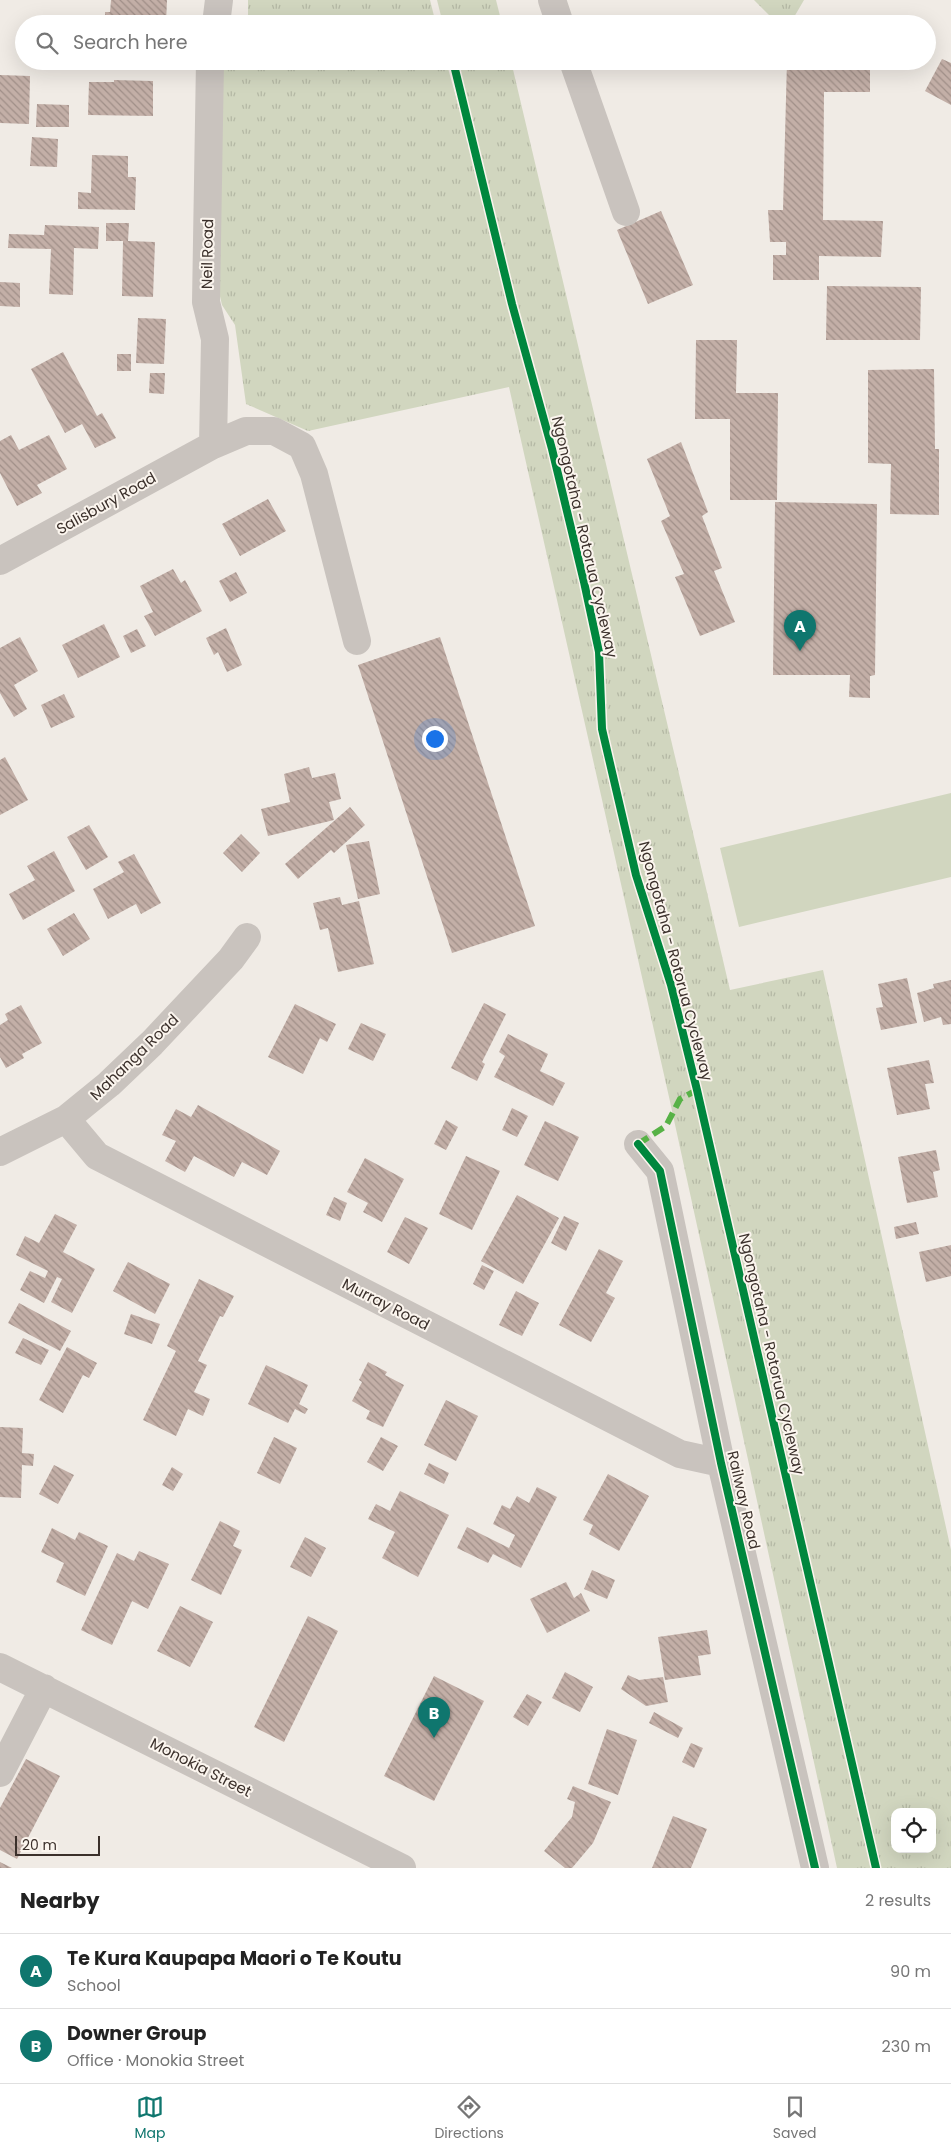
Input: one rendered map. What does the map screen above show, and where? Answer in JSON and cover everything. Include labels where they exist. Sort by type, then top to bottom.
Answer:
[{"type":"street","points":[[552,0],[557,15]]},
{"type":"street","name":"Neil Road","points":[[210,70],[206,302],[215,339],[213,445]]},
{"type":"street","points":[[576,70],[626,212]]},
{"type":"street","name":"Salisbury Road","points":[[0,561],[213,445],[246,431],[274,431],[302,446],[314,474],[357,641]]},
{"type":"street","name":"Mahanga Road","points":[[0,1152],[66,1119],[109,1084],[152,1044],[231,959],[247,937]]},
{"type":"street","name":"Murray Road","points":[[66,1119],[97,1156],[680,1454],[721,1463]]},
{"type":"street","name":"Railway Road","points":[[638,1144],[660,1171],[721,1463],[815,1868]]},
{"type":"street","name":"Monokia Street","points":[[0,1667],[402,1868]]},
{"type":"street","points":[[0,1772],[44,1688]]},
{"type":"green space","points":[[248,0],[430,0],[434,15],[248,15]]},
{"type":"green space","points":[[437,0],[496,0],[500,15],[441,15]]},
{"type":"green space","points":[[754,0],[804,0],[795,15],[769,15]]},
{"type":"green space","points":[[221,70],[448,70],[504,270],[455,70],[513,70],[730,990],[823,970],[951,1550],[951,1868],[837,1868],[669,1097],[509,387],[308,431],[246,404],[235,325],[222,305],[217,283]]},
{"type":"green space","points":[[951,793],[951,877],[739,927],[720,848]]},
{"type":"building","points":[[111,0],[167,0],[166,15],[105,15],[105,12],[110,12]]},
{"type":"building","points":[[942,59],[951,63],[951,105],[925,91]]},
{"type":"building","points":[[787,70],[870,70],[870,92],[824,92],[823,220],[883,221],[881,257],[819,256],[819,280],[773,280],[773,255],[786,255],[786,242],[770,242],[768,210],[783,210]]},
{"type":"building","points":[[0,75],[30,76],[29,124],[0,123]]},
{"type":"building","points":[[114,80],[153,81],[153,116],[88,115],[89,82],[114,82]]},
{"type":"building","points":[[37,104],[69,105],[69,127],[36,127]]},
{"type":"building","points":[[32,137],[58,139],[57,167],[30,166]]},
{"type":"building","points":[[92,155],[128,156],[128,177],[136,177],[135,210],[78,209],[78,192],[91,193]]},
{"type":"building","points":[[661,211],[693,285],[648,304],[617,230]]},
{"type":"building","points":[[106,223],[129,223],[128,241],[155,242],[153,297],[122,296],[123,241],[106,241]]},
{"type":"building","points":[[45,225],[99,227],[98,249],[74,248],[73,295],[49,294],[51,249],[8,248],[9,234],[44,235]]},
{"type":"building","points":[[0,282],[20,283],[20,307],[0,306]]},
{"type":"building","points":[[827,286],[921,287],[920,340],[826,340]]},
{"type":"building","points":[[138,318],[166,319],[164,364],[136,363]]},
{"type":"building","points":[[696,340],[737,340],[736,393],[778,393],[777,500],[730,500],[730,419],[695,419]]},
{"type":"building","points":[[63,352],[97,416],[102,413],[116,438],[95,448],[82,424],[65,433],[31,369]]},
{"type":"building","points":[[117,354],[131,354],[131,371],[117,371]]},
{"type":"building","points":[[934,369],[935,449],[939,449],[939,515],[890,514],[891,464],[868,463],[868,370]]},
{"type":"building","points":[[150,373],[165,373],[164,394],[149,393]]},
{"type":"building","points":[[11,435],[19,450],[49,435],[67,469],[37,485],[42,493],[17,506],[0,473],[0,441]]},
{"type":"building","points":[[681,442],[708,512],[702,516],[722,568],[714,571],[735,622],[700,636],[675,577],[684,574],[661,521],[670,516],[647,459]]},
{"type":"building","points":[[268,499],[286,531],[240,556],[222,524]]},
{"type":"building","points":[[775,502],[877,504],[875,675],[870,676],[870,698],[849,697],[850,675],[773,675]]},
{"type":"building","points":[[173,569],[181,583],[185,580],[202,611],[155,636],[144,616],[153,612],[140,586]]},
{"type":"building","points":[[236,572],[247,593],[230,602],[219,581]]},
{"type":"building","points":[[104,624],[120,657],[78,678],[62,645]]},
{"type":"building","points":[[226,628],[242,665],[227,672],[218,652],[214,655],[206,638]]},
{"type":"building","points":[[137,629],[146,646],[131,653],[123,636]]},
{"type":"building","points":[[20,637],[38,671],[14,685],[27,709],[14,717],[0,693],[0,648]]},
{"type":"building","points":[[440,637],[535,926],[452,953],[358,665]]},
{"type":"building","points":[[64,694],[75,717],[51,728],[41,705]]},
{"type":"building","points":[[5,757],[28,800],[0,815],[0,760]]},
{"type":"building","points":[[309,767],[312,778],[335,773],[341,799],[329,802],[334,820],[268,836],[261,809],[290,802],[284,774]]},
{"type":"building","points":[[350,807],[365,825],[334,853],[331,850],[298,879],[285,864]]},
{"type":"building","points":[[89,825],[108,857],[86,870],[67,837]]},
{"type":"building","points":[[241,834],[260,853],[242,872],[223,853]]},
{"type":"building","points":[[369,841],[380,894],[358,899],[346,845]]},
{"type":"building","points":[[54,851],[75,891],[23,920],[9,894],[35,880],[27,866]]},
{"type":"building","points":[[134,854],[161,903],[141,914],[136,904],[108,919],[93,889],[124,872],[118,862]]},
{"type":"building","points":[[340,897],[342,905],[359,901],[374,964],[338,972],[328,928],[320,930],[313,903]]},
{"type":"building","points":[[74,913],[90,939],[63,956],[47,929]]},
{"type":"building","points":[[907,978],[917,1023],[881,1030],[876,1008],[883,1007],[878,984]]},
{"type":"building","points":[[951,980],[951,1024],[943,1025],[941,1017],[924,1022],[917,993],[934,988],[933,984]]},
{"type":"building","points":[[484,1003],[506,1014],[482,1062],[485,1064],[477,1081],[451,1068]]},
{"type":"building","points":[[295,1004],[336,1024],[327,1042],[320,1038],[303,1074],[268,1057]]},
{"type":"building","points":[[21,1005],[42,1043],[22,1054],[24,1058],[6,1068],[0,1057],[0,1025],[8,1020],[5,1014]]},
{"type":"building","points":[[361,1023],[386,1034],[373,1061],[348,1049]]},
{"type":"building","points":[[508,1034],[548,1054],[540,1071],[565,1083],[553,1106],[494,1077],[505,1056],[499,1052]]},
{"type":"building","points":[[929,1060],[934,1083],[925,1084],[930,1109],[897,1115],[887,1068]]},
{"type":"building","points":[[198,1105],[280,1151],[267,1175],[242,1162],[234,1177],[194,1156],[185,1172],[165,1161],[176,1141],[162,1135],[176,1109],[191,1117]]},
{"type":"building","points":[[512,1108],[528,1116],[517,1137],[502,1130]]},
{"type":"building","points":[[446,1120],[458,1127],[446,1150],[434,1144]]},
{"type":"building","points":[[545,1121],[579,1137],[558,1181],[524,1165]]},
{"type":"building","points":[[936,1150],[940,1170],[933,1172],[938,1197],[907,1203],[898,1157]]},
{"type":"building","points":[[466,1156],[500,1171],[472,1230],[439,1214]]},
{"type":"building","points":[[365,1158],[404,1179],[382,1222],[363,1212],[368,1203],[347,1192]]},
{"type":"building","points":[[517,1195],[559,1218],[523,1284],[481,1261]]},
{"type":"building","points":[[334,1197],[347,1203],[340,1221],[326,1215]]},
{"type":"building","points":[[55,1214],[77,1225],[63,1252],[95,1269],[72,1313],[51,1302],[62,1279],[57,1277],[44,1303],[20,1290],[30,1271],[45,1278],[48,1271],[16,1255],[25,1236],[39,1243]]},
{"type":"building","points":[[564,1216],[579,1223],[566,1251],[551,1243]]},
{"type":"building","points":[[405,1217],[428,1228],[409,1264],[387,1252]]},
{"type":"building","points":[[916,1222],[919,1234],[896,1239],[894,1227]]},
{"type":"building","points":[[951,1245],[951,1276],[926,1282],[919,1252]]},
{"type":"building","points":[[599,1249],[623,1261],[606,1293],[615,1298],[591,1342],[559,1325]]},
{"type":"building","points":[[128,1262],[170,1284],[155,1314],[113,1291]]},
{"type":"building","points":[[482,1265],[494,1271],[484,1290],[473,1284]]},
{"type":"building","points":[[199,1279],[234,1296],[223,1317],[220,1316],[198,1361],[207,1365],[194,1392],[210,1399],[203,1416],[188,1409],[176,1436],[143,1420],[176,1351],[167,1346]]},
{"type":"building","points":[[516,1291],[539,1303],[522,1336],[499,1325]]},
{"type":"building","points":[[19,1303],[71,1331],[60,1351],[8,1323]]},
{"type":"building","points":[[131,1314],[160,1324],[152,1344],[124,1334]]},
{"type":"building","points":[[23,1338],[49,1350],[41,1365],[15,1353]]},
{"type":"building","points":[[67,1347],[97,1363],[89,1378],[83,1375],[63,1413],[39,1400]]},
{"type":"building","points":[[368,1362],[387,1372],[385,1375],[404,1385],[383,1427],[366,1419],[370,1411],[352,1401],[362,1382],[359,1380]]},
{"type":"building","points":[[266,1365],[308,1385],[299,1404],[308,1409],[305,1414],[295,1409],[288,1423],[248,1404]]},
{"type":"building","points":[[446,1400],[478,1416],[456,1461],[424,1445]]},
{"type":"building","points":[[0,1427],[23,1428],[22,1453],[34,1454],[33,1466],[22,1465],[21,1498],[0,1497]]},
{"type":"building","points":[[274,1437],[297,1448],[280,1484],[257,1473]]},
{"type":"building","points":[[381,1437],[398,1446],[383,1471],[367,1462]]},
{"type":"building","points":[[429,1463],[449,1473],[444,1484],[424,1474]]},
{"type":"building","points":[[54,1465],[74,1475],[58,1504],[39,1494]]},
{"type":"building","points":[[172,1467],[183,1474],[173,1491],[162,1485]]},
{"type":"building","points":[[608,1474],[649,1496],[619,1551],[589,1534],[593,1525],[583,1520]]},
{"type":"building","points":[[537,1487],[557,1497],[521,1568],[493,1554],[488,1563],[457,1548],[467,1527],[509,1548],[515,1535],[493,1524],[502,1505],[510,1509],[517,1496],[529,1503]]},
{"type":"building","points":[[400,1491],[449,1515],[418,1577],[382,1558],[395,1532],[368,1519],[376,1504],[390,1511]]},
{"type":"building","points":[[220,1521],[240,1531],[233,1546],[242,1550],[221,1595],[191,1580]]},
{"type":"building","points":[[52,1528],[75,1540],[79,1532],[108,1546],[85,1596],[56,1582],[64,1563],[41,1552]]},
{"type":"building","points":[[305,1537],[326,1548],[311,1577],[290,1567]]},
{"type":"building","points":[[139,1551],[169,1564],[148,1609],[132,1601],[112,1645],[81,1630],[117,1553],[134,1561]]},
{"type":"building","points":[[592,1570],[615,1580],[607,1599],[584,1589]]},
{"type":"building","points":[[566,1582],[574,1598],[581,1593],[590,1611],[547,1633],[530,1599]]},
{"type":"building","points":[[180,1606],[213,1622],[190,1667],[157,1651]]},
{"type":"building","points":[[308,1616],[338,1631],[284,1742],[254,1727]]},
{"type":"building","points":[[707,1630],[711,1654],[698,1656],[701,1675],[665,1680],[658,1637]]},
{"type":"building","points":[[565,1672],[593,1687],[580,1712],[552,1698]]},
{"type":"building","points":[[628,1675],[639,1680],[663,1677],[668,1702],[646,1706],[621,1689]]},
{"type":"building","points":[[434,1676],[484,1701],[434,1801],[384,1776]]},
{"type":"building","points":[[527,1694],[542,1702],[528,1726],[513,1717]]},
{"type":"building","points":[[654,1712],[683,1728],[678,1738],[649,1723]]},
{"type":"building","points":[[607,1729],[637,1740],[618,1795],[588,1784]]},
{"type":"building","points":[[691,1743],[703,1748],[694,1768],[682,1762]]},
{"type":"building","points":[[26,1759],[60,1776],[17,1859],[0,1850],[0,1808]]},
{"type":"building","points":[[573,1786],[611,1802],[593,1843],[572,1868],[565,1868],[544,1851],[572,1817],[575,1802],[567,1799]]},
{"type":"building","points":[[673,1816],[707,1829],[691,1868],[652,1868]]},
{"type":"building","points":[[0,1862],[12,1868],[0,1868]]},
{"type":"marked path","points":[[638,1144],[666,1126],[680,1099],[697,1090]]},
{"type":"cycle path","name":"Ngongotaha - Rotorua Cycleway","points":[[455,70],[512,304],[552,449],[584,582],[599,652],[602,729],[636,875],[671,985],[697,1090],[876,1868]]},
{"type":"cycle path","points":[[638,1144],[660,1171],[721,1463],[815,1868]]},
{"type":"place","name":"Te Kura Kaupapa Maori o Te Koutu","points":[[800,651]]},
{"type":"place","name":"Downer Group","points":[[434,1738]]}]
